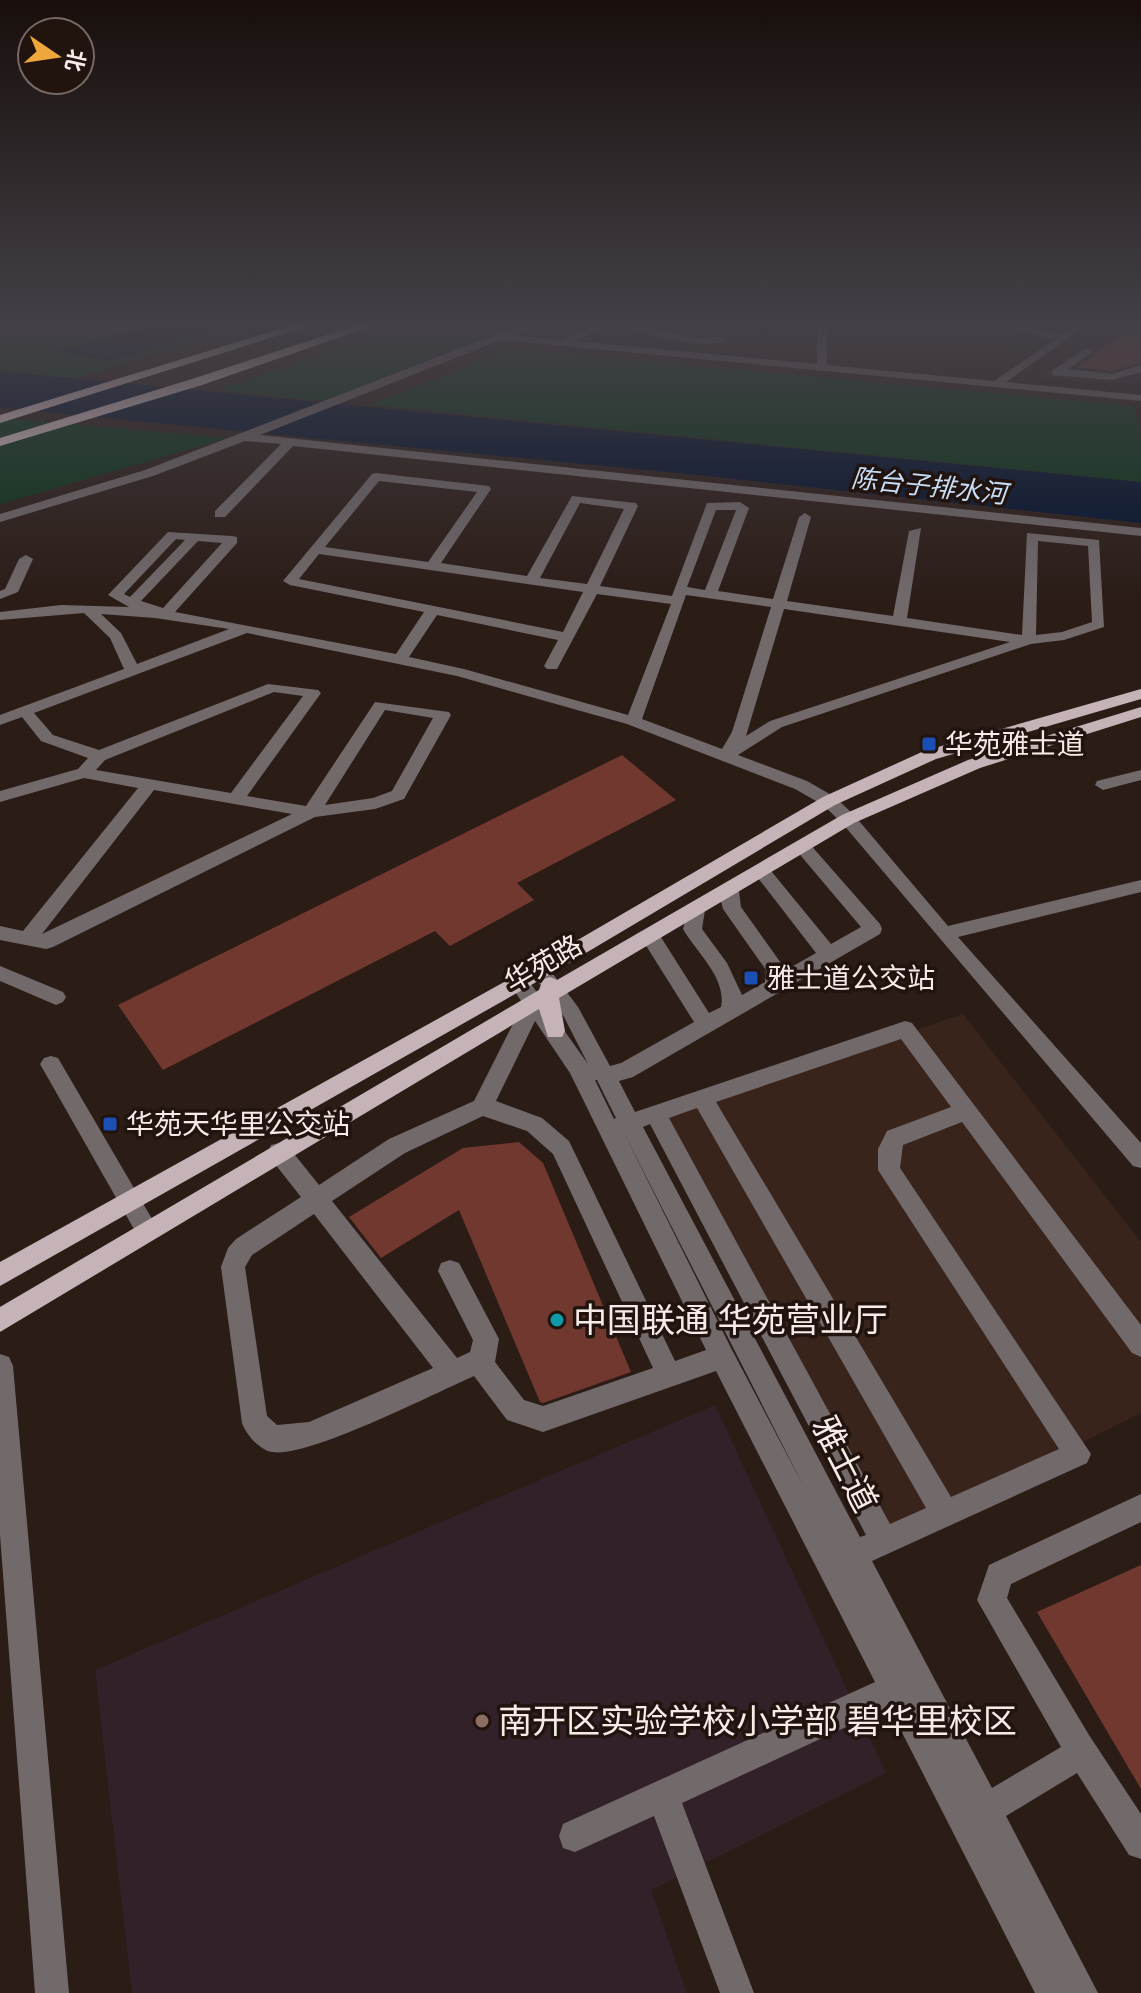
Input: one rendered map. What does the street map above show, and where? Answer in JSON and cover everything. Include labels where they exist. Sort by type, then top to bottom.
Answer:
[{"type":"highway","points":[[0,442],[91,414]]},
{"type":"main road","name":"华苑路","points":[[546,988],[580,947],[829,801],[930,755],[1141,694]]},
{"type":"main road","name":"华苑路","points":[[0,1320],[546,988],[598,966],[848,819],[961,768],[1141,712]]},
{"type":"main road","name":"华苑路","points":[[0,1275],[519,982],[546,988]]},
{"type":"street","points":[[0,518],[149,473],[306,414]]},
{"type":"street","points":[[248,436],[1141,532]]},
{"type":"street","points":[[220,514],[290,442]]},
{"type":"street","points":[[432,566],[485,489],[376,477],[290,581],[567,637]]},
{"type":"street","points":[[532,580],[576,499],[632,506],[552,666]]},
{"type":"street","points":[[633,721],[711,506],[740,506],[743,508],[710,595]]},
{"type":"street","points":[[726,756],[740,732],[781,605],[805,517]]},
{"type":"street","points":[[899,622],[916,531]]},
{"type":"street","points":[[726,756],[776,724],[1029,640],[1064,636],[1099,624],[1094,543],[1032,536],[1029,640]]},
{"type":"street","points":[[166,613],[232,540],[195,537],[132,603],[166,613],[400,659],[633,721],[801,785],[829,801],[848,819],[1141,1159]]},
{"type":"street","points":[[317,550],[592,589],[679,596],[710,595],[1029,640]]},
{"type":"street","points":[[0,595],[11,592],[26,559]]},
{"type":"street","points":[[0,616],[88,609],[166,613]]},
{"type":"street","points":[[88,609],[116,636],[132,670]]},
{"type":"street","points":[[400,659],[433,610]]},
{"type":"street","points":[[0,720],[246,628]]},
{"type":"street","points":[[84,773],[99,756],[273,687],[313,693],[235,800]]},
{"type":"street","points":[[0,797],[84,773],[311,812],[375,803],[398,795],[443,715],[381,705],[311,812],[46,942],[0,933]]},
{"type":"street","points":[[24,710],[47,738],[99,756]]},
{"type":"street","points":[[1103,785],[1141,775]]},
{"type":"street","points":[[28,938],[149,785]]},
{"type":"street","points":[[606,1077],[706,1025],[873,929],[802,846]]},
{"type":"street","points":[[761,870],[829,955]]},
{"type":"street","points":[[944,934],[1141,886]]},
{"type":"street","points":[[732,888],[729,901],[732,909],[776,969],[774,986]]},
{"type":"street","points":[[696,910],[692,929],[728,983],[733,1001],[730,1011]]},
{"type":"street","points":[[650,936],[706,1025]]},
{"type":"street","points":[[565,1025],[577,990],[598,966]]},
{"type":"street","points":[[0,973],[56,997]]},
{"type":"street","points":[[450,1271],[486,1339],[486,1353],[479,1361],[310,1435],[273,1439],[255,1423],[233,1267],[236,1256],[244,1247],[397,1146],[482,1107],[546,988]]},
{"type":"street","name":"雅士道","points":[[546,988],[565,1025],[606,1077],[631,1123],[841,1559],[976,1816],[1054,1993]]},
{"type":"street","points":[[883,1539],[631,1123],[905,1029],[1141,1345]]},
{"type":"street","points":[[51,1064],[147,1231]]},
{"type":"street","name":"雅士道","points":[[606,1077],[631,1123],[722,1357],[841,1559],[896,1688],[1081,1993]]},
{"type":"street","points":[[702,1098],[944,1512]]},
{"type":"street","points":[[482,1107],[515,1115],[543,1127],[561,1148],[669,1375]]},
{"type":"street","points":[[841,1559],[1078,1454],[889,1170],[889,1149],[895,1138],[966,1111]]},
{"type":"street","points":[[279,1152],[453,1373]]},
{"type":"street","points":[[479,1361],[516,1411],[543,1419],[722,1357]]},
{"type":"street","points":[[0,1366],[52,1993]]},
{"type":"street","points":[[1141,1508],[999,1575],[992,1600],[1078,1746],[1141,1843]]},
{"type":"street","points":[[575,1836],[896,1688]]},
{"type":"street","points":[[976,1816],[1082,1752],[1078,1746]]},
{"type":"street","points":[[663,1796],[737,1993]]},
{"type":"shaded area","points":[[963,1014],[1141,1242],[1141,1413],[888,1537],[658,1118]]},
{"type":"shaded area","name":"南开区实验学校小学部 碧华里校区","points":[[715,1405],[886,1773],[651,1890],[687,1993],[132,1993],[95,1670]]},
{"type":"green space","points":[[459,414],[1136,414],[1141,441],[1141,482]]},
{"type":"green space","points":[[0,418],[228,438],[0,504]]},
{"type":"water","name":"陈台子排水河","points":[[63,414],[442,414],[1141,482],[1141,523],[698,475]]},
{"type":"building","points":[[622,755],[676,800],[517,883],[534,900],[450,946],[435,931],[163,1070],[118,1005]]},
{"type":"building","name":"中国联通 华苑营业厅","points":[[519,1142],[543,1163],[631,1372],[543,1403],[459,1210],[381,1258],[349,1217],[463,1148]]},
{"type":"building","points":[[1141,1565],[1141,1789],[1037,1612]]},
{"type":"place","name":"华苑雅士道","points":[[929,744]]},
{"type":"place","name":"雅士道公交站","points":[[751,978]]},
{"type":"place","name":"华苑天华里公交站","points":[[110,1124]]},
{"type":"place","name":"中国联通 华苑营业厅","points":[[557,1320]]},
{"type":"place","name":"南开区实验学校小学部 碧华里校区","points":[[482,1721]]}]
